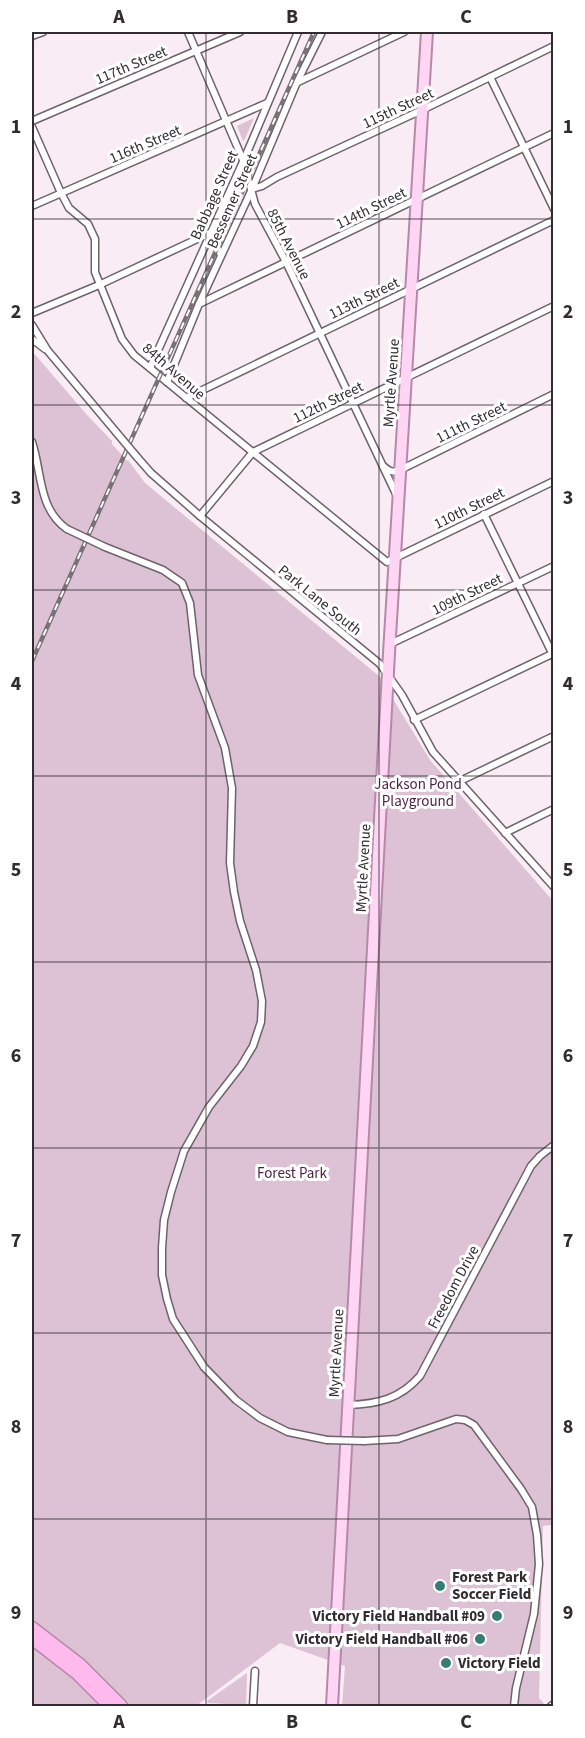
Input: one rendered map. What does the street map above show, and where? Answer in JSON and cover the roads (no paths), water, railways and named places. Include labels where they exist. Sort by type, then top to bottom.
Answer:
[{"type":"highway","points":[[32,1628],[80,1665],[121,1707]]},
{"type":"highway","points":[[32,1638],[77,1673],[110,1707]]},
{"type":"main road","name":"Myrtle Avenue","points":[[332,1707],[398,499],[427,32]]},
{"type":"street","points":[[32,36],[43,32]]},
{"type":"street","name":"85th Avenue","points":[[188,32],[243,160],[255,204],[286,262],[398,499]]},
{"type":"street","name":"117th Street","points":[[32,121],[240,32]]},
{"type":"street","name":"Babbage Street","points":[[150,369],[298,32]]},
{"type":"street","name":"Bessemer Street","points":[[167,382],[297,82],[322,32]]},
{"type":"street","points":[[297,82],[404,32]]},
{"type":"street","name":"115th Street","points":[[252,189],[554,46]]},
{"type":"street","points":[[490,77],[554,209]]},
{"type":"street","name":"116th Street","points":[[32,206],[267,103]]},
{"type":"street","name":"84th Avenue","points":[[32,127],[33,135],[69,208],[88,224],[95,238],[95,272],[99,285],[122,339],[134,355],[387,562],[396,557]]},
{"type":"street","name":"114th Street","points":[[199,304],[554,133]]},
{"type":"street","name":"113th Street","points":[[186,398],[554,220]]},
{"type":"street","points":[[32,313],[99,285],[210,233],[221,255]]},
{"type":"street","name":"112th Street","points":[[200,516],[253,453],[554,306]]},
{"type":"street","name":"Park Lane South","points":[[32,325],[48,351],[151,473],[380,664],[402,695],[433,753],[553,886]]},
{"type":"street","name":"Park Lane South","points":[[32,339],[48,351]]},
{"type":"street","name":"111th Street","points":[[400,470],[554,394]]},
{"type":"street","points":[[32,442],[46,503],[59,524],[105,547],[163,570],[182,583],[190,603],[198,675],[225,748],[232,788],[230,863],[240,921],[256,970],[262,1001],[261,1022],[253,1046],[209,1107],[184,1151],[171,1192],[164,1220],[162,1275],[173,1319],[204,1367],[236,1400],[260,1418],[288,1432],[327,1440],[364,1441],[398,1439],[456,1419],[465,1420],[474,1425],[532,1507],[537,1534],[539,1564],[534,1614],[516,1688],[514,1707]]},
{"type":"street","points":[[380,464],[389,471],[400,470]]},
{"type":"street","name":"110th Street","points":[[396,557],[554,480]]},
{"type":"street","points":[[414,720],[553,654],[484,514]]},
{"type":"street","name":"109th Street","points":[[390,644],[554,566]]},
{"type":"street","points":[[458,782],[554,736]]},
{"type":"street","points":[[505,833],[554,809]]},
{"type":"street","name":"Freedom Drive","points":[[348,1405],[369,1404],[396,1397],[420,1376],[531,1166],[554,1145]]},
{"type":"street","points":[[253,1707],[255,1671]]},
{"type":"railway","points":[[32,661],[314,32]]},
{"type":"place","name":"Forest Park Soccer Field","points":[[440,1586]]},
{"type":"place","name":"Victory Field Handball #09","points":[[497,1616]]},
{"type":"place","name":"Victory Field Handball #06","points":[[480,1639]]},
{"type":"place","name":"Victory Field","points":[[446,1663]]},
{"type":"park label","name":"Jackson Pond Playground","points":[[418,792]]},
{"type":"park label","name":"Forest Park","points":[[292,1173]]}]
